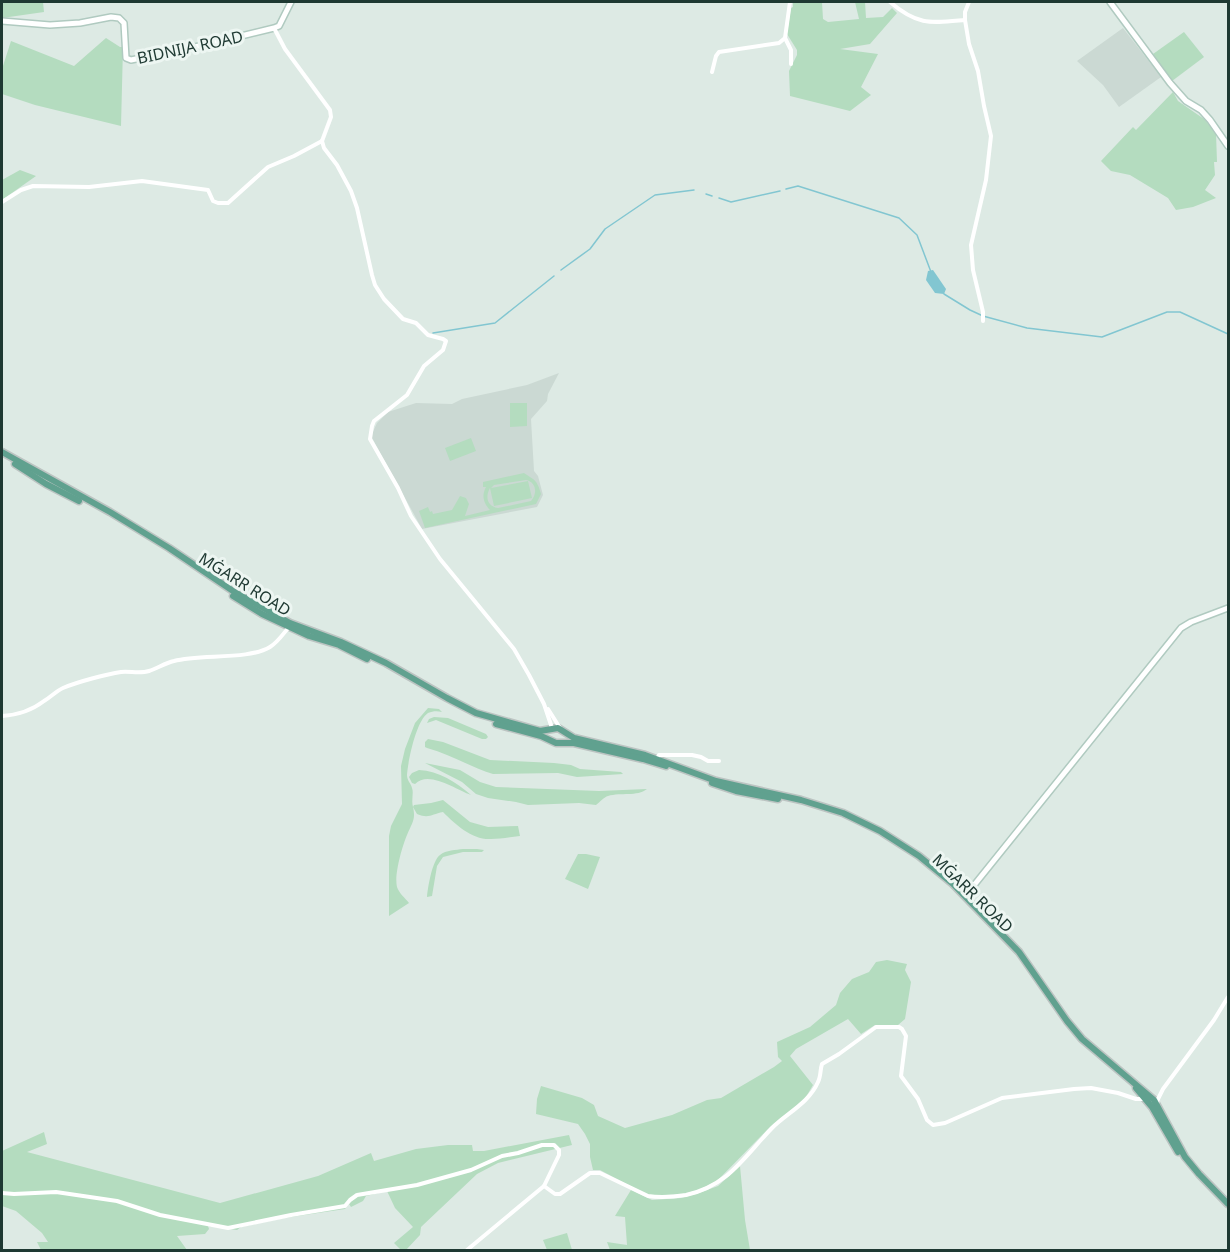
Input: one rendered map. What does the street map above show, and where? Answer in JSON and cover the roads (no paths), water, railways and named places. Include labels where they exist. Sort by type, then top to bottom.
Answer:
[{"type":"main road","name":"MĠARR ROAD","points":[[2,454],[46,484],[109,515],[262,614],[309,636],[339,645],[384,666],[475,717],[556,742],[574,743],[643,759],[736,791],[792,802],[841,816],[900,846],[951,886],[974,909],[1017,956],[1064,1023],[1080,1041],[1147,1098],[1182,1159],[1228,1209]]},
{"type":"main road","name":"MĠARR ROAD","points":[[2,454],[127,522],[233,591],[290,623],[341,642],[386,663],[476,713],[535,730],[562,731],[574,738],[657,759],[716,781],[801,800],[855,819],[880,831],[919,856],[953,884],[1019,952],[1082,1039],[1147,1098],[1157,1104],[1185,1157],[1228,1204]]},
{"type":"main road","points":[[551,729],[549,735],[551,740]]},
{"type":"main road","points":[[559,742],[564,738],[562,731]]},
{"type":"street","points":[[291,2],[279,26],[274,28],[285,49],[330,110],[331,117],[322,141],[351,191],[375,285],[384,299],[403,319],[416,323],[428,334],[445,340],[446,343],[443,350],[424,366],[407,395],[374,421],[370,439],[411,516],[440,559],[514,649],[544,704],[551,729]]},
{"type":"street","points":[[790,2],[785,38],[791,50],[791,64]]},
{"type":"street","points":[[890,2],[906,15],[918,20],[936,23],[965,20]]},
{"type":"street","points":[[969,2],[965,20],[991,136],[986,180],[971,245],[973,270],[983,312],[982,321]]},
{"type":"street","points":[[1110,2],[1170,83],[1186,101],[1201,110],[1228,146]]},
{"type":"street","name":"BIDNIJA ROAD","points":[[2,21],[50,25],[80,23],[111,17],[119,18],[124,23],[126,58],[131,60],[274,28]]},
{"type":"street","points":[[712,72],[719,52],[779,43],[785,38]]},
{"type":"street","points":[[2,202],[21,190],[33,186],[89,187],[142,181],[208,190],[213,201],[228,203],[268,167],[322,141]]},
{"type":"street","points":[[964,895],[1182,628],[1191,622],[1228,608]]},
{"type":"street","points":[[2,716],[16,715],[43,702],[63,688],[106,675],[146,671],[178,660],[263,650],[278,641],[289,627]]},
{"type":"street","points":[[544,704],[562,731]]},
{"type":"street","points":[[535,730],[546,727],[550,721]]},
{"type":"street","points":[[657,759],[659,755],[692,755],[708,761],[719,761]]},
{"type":"street","points":[[1157,1104],[1163,1089],[1214,1020],[1228,997]]},
{"type":"street","points":[[545,1187],[553,1193],[562,1194],[593,1172],[653,1197],[675,1197],[689,1194],[718,1183],[741,1163],[775,1125],[804,1101],[818,1082],[822,1064],[877,1026],[901,1028],[905,1033],[901,1077],[918,1099],[927,1120],[933,1125],[945,1123],[999,1099],[1074,1089],[1091,1088],[1136,1099],[1160,1096]]},
{"type":"street","points":[[2,1193],[56,1192],[117,1201],[160,1215],[228,1228],[345,1206],[357,1195],[417,1185],[471,1170],[502,1156],[542,1145],[554,1145],[559,1150],[559,1155],[545,1187],[467,1251]]},
{"type":"water","points":[[933,270],[946,289],[944,294],[935,293],[926,280],[928,271]]},
{"type":"waterway","points":[[786,189],[798,186],[899,218],[917,235],[931,272]]},
{"type":"waterway","points":[[561,270],[590,249],[605,229],[655,195],[694,190]]},
{"type":"waterway","points":[[719,198],[731,202],[780,191]]},
{"type":"waterway","points":[[706,194],[712,196]]},
{"type":"waterway","points":[[433,333],[495,323],[554,276]]},
{"type":"waterway","points":[[944,294],[983,316],[1027,328],[1102,337],[1167,312],[1180,312],[1228,334]]}]
